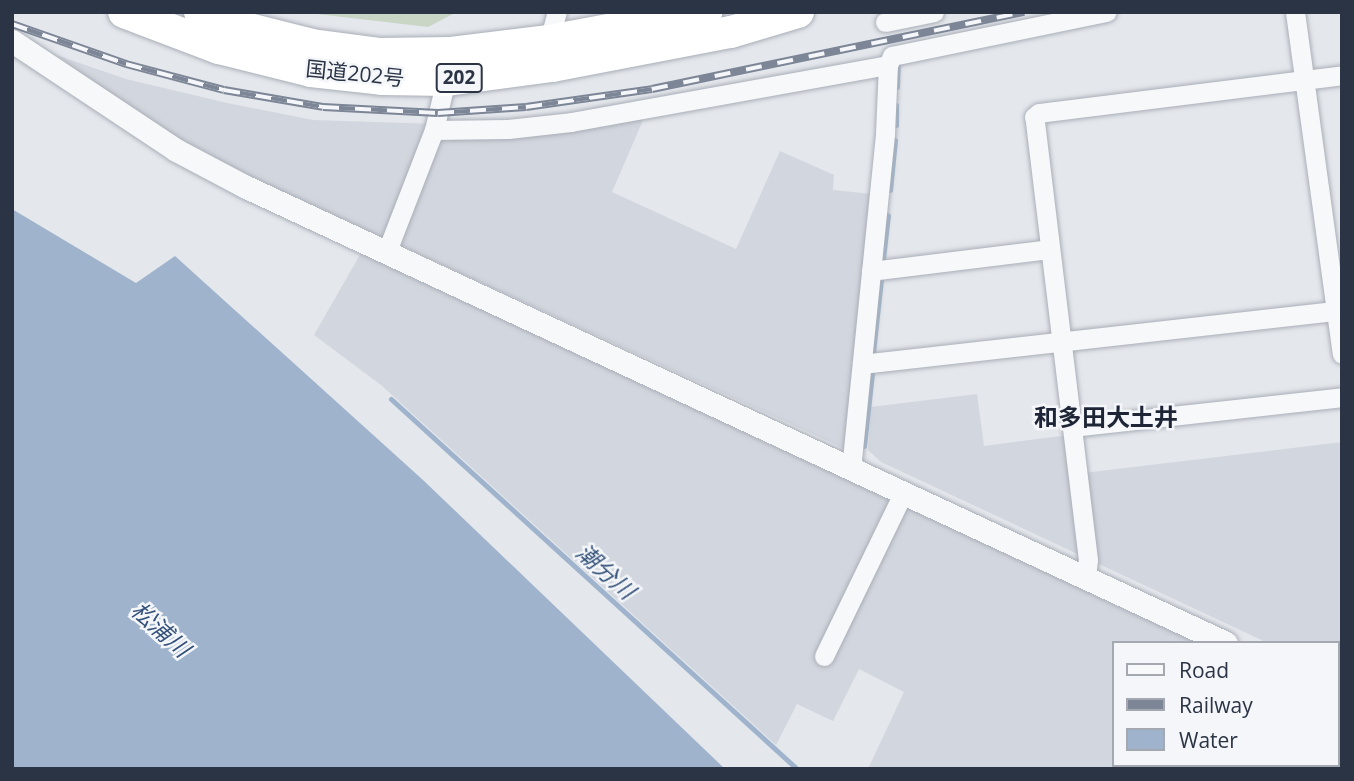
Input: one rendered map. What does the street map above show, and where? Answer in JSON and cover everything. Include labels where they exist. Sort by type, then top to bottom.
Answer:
[{"type":"highway","name":"国道202号","points":[[124,12],[219,48],[311,71],[382,79],[449,66],[553,27],[706,12]]},
{"type":"highway","name":"国道202号","points":[[200,12],[233,25],[312,45],[449,66],[552,66],[731,32],[798,12]]},
{"type":"street","points":[[885,22],[934,12]]},
{"type":"street","points":[[851,469],[885,134],[888,65],[892,55],[1107,12]]},
{"type":"street","points":[[1295,12],[1307,80],[1342,354]]},
{"type":"street","points":[[12,41],[176,150],[244,186],[1222,641]]},
{"type":"street","points":[[433,131],[508,130],[571,122],[888,65]]},
{"type":"street","points":[[387,251],[433,131],[449,66]]},
{"type":"street","points":[[1086,578],[1088,560],[1034,117],[1039,113],[1342,75]]},
{"type":"street","points":[[871,271],[1050,249]]},
{"type":"street","points":[[862,364],[1053,342],[1062,344],[1336,311]]},
{"type":"street","points":[[1072,427],[1342,397]]},
{"type":"street","points":[[824,656],[903,493]]},
{"type":"shaded area","points":[[56,55],[126,79],[313,120],[467,125],[650,104],[612,192],[736,249],[780,151],[834,175],[833,190],[872,194],[845,449],[244,174],[164,131]]},
{"type":"shaded area","points":[[361,253],[1196,641],[1112,641],[1112,767],[1340,767],[1340,708],[1342,769],[868,769],[904,692],[859,669],[833,721],[797,704],[776,745],[381,385],[314,335]]},
{"type":"shaded area","points":[[977,394],[984,446],[1069,435],[1075,474],[1342,442],[1342,677],[1340,641],[1264,641],[881,462],[868,450],[871,407]]},
{"type":"green space","points":[[300,12],[457,12],[428,27]]},
{"type":"water","name":"松浦川","points":[[12,209],[136,283],[175,256],[423,480],[725,769],[12,769]]},
{"type":"waterway","points":[[897,87],[898,64]]},
{"type":"waterway","points":[[896,105],[896,125]]},
{"type":"waterway","points":[[890,190],[895,140]]},
{"type":"waterway","points":[[883,259],[888,215]]},
{"type":"waterway","points":[[873,352],[881,280]]},
{"type":"waterway","points":[[864,446],[872,373]]},
{"type":"waterway","name":"潮分川","points":[[391,399],[797,769]]},
{"type":"railway","points":[[12,24],[126,64],[224,90],[323,107],[438,113],[526,107],[652,89],[1024,12]]},
{"type":"district","name":"和多田大土井","points":[[1106,417]]}]
